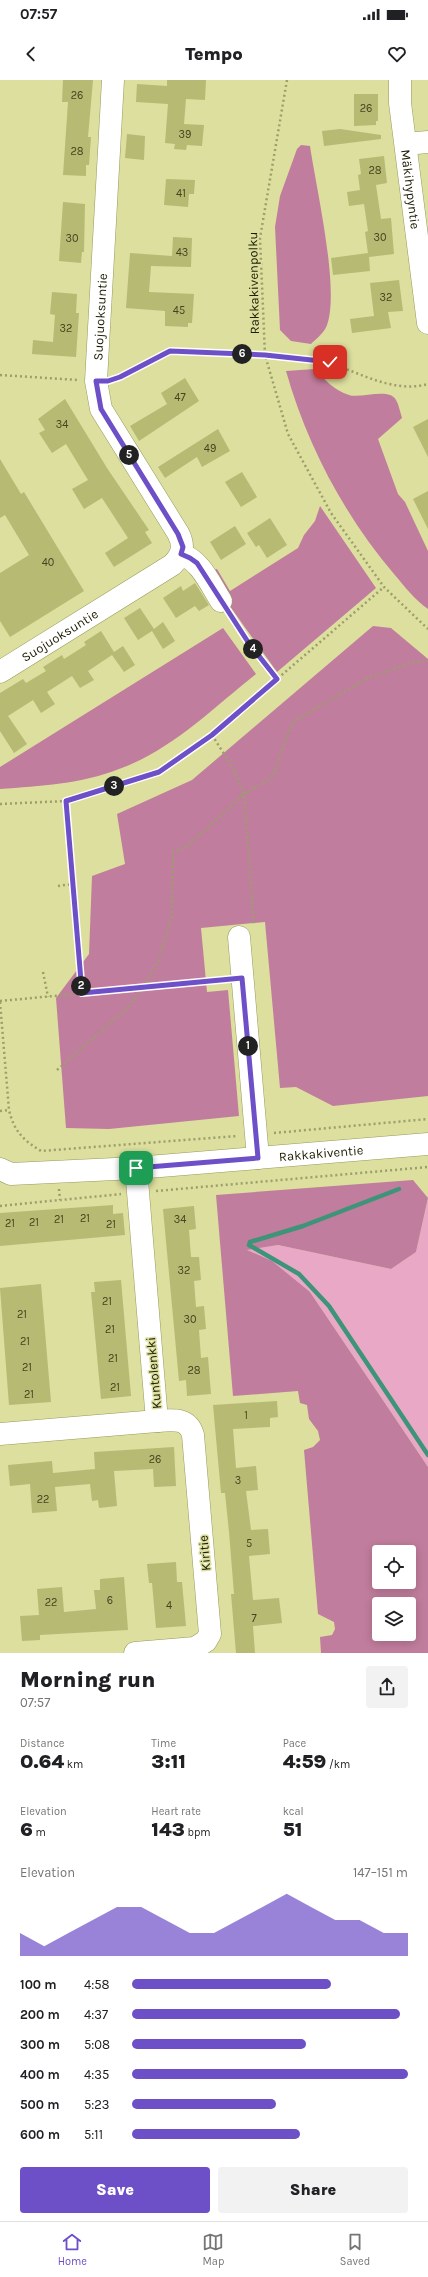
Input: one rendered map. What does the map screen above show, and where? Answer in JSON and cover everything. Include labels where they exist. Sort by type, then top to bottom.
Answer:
[{"type":"street","name":"Suojuoksuntie","points":[[0,672],[172,565],[181,554],[183,547],[178,534],[101,409],[96,381],[113,80]]},
{"type":"street","name":"Mäkihypyntie","points":[[400,80],[406,144],[428,322]]},
{"type":"street","points":[[406,144],[428,142]]},
{"type":"street","points":[[181,554],[197,563],[221,601]]},
{"type":"street","points":[[239,937],[258,1158]]},
{"type":"street","name":"Rakkakiventie","points":[[0,1169],[11,1174],[136,1168],[428,1144]]},
{"type":"street","name":"Kuntolenkki","points":[[0,1434],[157,1421],[136,1168]]},
{"type":"street","name":"Kiritie","points":[[135,1653],[209,1647],[210,1626],[193,1435],[191,1428],[185,1422],[177,1420],[157,1421]]},
{"type":"path","name":"Rakkakivenpolku","points":[[287,80],[260,238],[265,355],[288,434],[331,513],[384,588],[428,629]]},
{"type":"path","points":[[0,375],[108,381],[120,377],[170,351],[265,355],[330,362],[393,386],[410,388],[428,384]]},
{"type":"path","points":[[0,804],[66,801],[159,772],[212,735],[384,588]]},
{"type":"path","points":[[221,601],[248,642],[277,679]]},
{"type":"path","points":[[57,1070],[123,1012],[144,986],[158,962],[172,916],[173,852],[189,845],[244,794],[274,778],[284,741],[294,721],[366,678],[413,662],[428,661]]},
{"type":"path","points":[[66,801],[82,993]]},
{"type":"path","points":[[58,886],[73,884]]},
{"type":"path","points":[[43,972],[48,996]]},
{"type":"path","points":[[242,978],[144,986],[0,1002],[9,1110],[12,1123],[17,1133],[41,1151],[428,1119]]},
{"type":"path","points":[[0,1111],[9,1110]]},
{"type":"path","points":[[0,1206],[137,1192],[428,1167]]},
{"type":"shaded area","points":[[301,145],[310,146],[326,237],[331,288],[330,309],[326,328],[311,344],[291,341],[280,330],[275,227],[280,196],[297,149]]},
{"type":"shaded area","points":[[315,369],[330,385],[339,391],[354,396],[387,394],[392,396],[397,402],[402,418],[378,439],[398,494],[405,502],[428,551],[428,609],[402,584],[359,528],[343,503],[316,452],[295,399],[286,371]]},
{"type":"shaded area","points":[[320,506],[376,588],[277,672],[206,573],[217,569],[230,591],[298,548],[304,535],[315,521]]},
{"type":"shaded area","points":[[373,626],[391,628],[428,659],[428,1096],[333,1106],[296,1087],[280,1088],[265,922],[201,928],[207,992],[228,990],[239,1116],[109,1129],[66,1128],[56,998],[89,954],[92,876],[125,864],[117,814],[192,780]]},
{"type":"shaded area","points":[[223,628],[256,674],[174,740],[138,761],[105,774],[60,784],[0,789],[0,767]]},
{"type":"shaded area","points":[[413,1180],[428,1198],[416,1252],[391,1269],[278,1245],[247,1250],[272,1261],[310,1292],[428,1467],[428,1653],[321,1653],[320,1637],[332,1635],[335,1629],[334,1622],[318,1614],[304,1450],[313,1447],[320,1440],[318,1431],[309,1419],[307,1405],[300,1403],[298,1391],[233,1396],[216,1195]]},
{"type":"shaded area","points":[[428,1199],[428,1467],[310,1292],[246,1249],[278,1245],[391,1269],[416,1252]]},
{"type":"building","points":[[63,80],[93,80],[88,137],[91,137],[89,165],[86,165],[86,176],[63,175],[68,102],[62,102]]},
{"type":"building","points":[[167,80],[206,80],[205,100],[186,99],[184,124],[204,125],[202,146],[187,145],[186,150],[174,149],[175,144],[165,143],[168,104],[136,102],[137,84],[167,86]]},
{"type":"building","points":[[354,94],[378,94],[378,121],[376,121],[376,125],[354,126]]},
{"type":"building","points":[[340,129],[381,135],[381,139],[324,146],[322,131]]},
{"type":"building","points":[[127,134],[145,136],[144,160],[125,158]]},
{"type":"building","points":[[384,156],[387,183],[376,185],[381,219],[391,218],[394,254],[369,257],[370,271],[333,275],[331,258],[368,253],[365,232],[368,231],[364,204],[349,206],[347,192],[360,190],[358,175],[361,174],[359,159]]},
{"type":"building","points":[[166,179],[195,180],[194,194],[189,194],[188,207],[164,205]]},
{"type":"building","points":[[63,202],[85,204],[84,252],[82,252],[81,263],[59,261]]},
{"type":"building","points":[[173,237],[192,238],[191,267],[151,266],[149,292],[194,294],[192,323],[188,323],[188,327],[165,326],[165,311],[126,308],[130,253],[172,256]]},
{"type":"building","points":[[399,280],[403,311],[388,312],[391,328],[352,333],[350,319],[374,316],[370,283]]},
{"type":"building","points":[[52,292],[77,294],[76,313],[79,313],[76,357],[32,354],[33,340],[53,342],[55,315],[50,314]]},
{"type":"building","points":[[185,378],[199,401],[139,441],[130,426],[167,404],[161,393]]},
{"type":"building","points":[[65,399],[107,468],[149,530],[145,532],[152,543],[114,567],[105,553],[128,538],[102,498],[84,509],[72,489],[88,480],[66,444],[52,453],[39,433],[45,430],[38,419]]},
{"type":"building","points":[[428,419],[428,457],[413,427]]},
{"type":"building","points":[[218,429],[230,451],[202,467],[197,457],[165,478],[158,467]]},
{"type":"building","points":[[0,459],[21,494],[24,492],[84,591],[10,637],[0,621],[0,573],[29,555],[5,515],[0,518]]},
{"type":"building","points":[[242,472],[257,497],[241,507],[225,482]]},
{"type":"building","points":[[428,491],[428,529],[413,499]]},
{"type":"building","points":[[270,518],[287,545],[267,558],[259,545],[256,547],[247,533]]},
{"type":"building","points":[[235,526],[246,544],[221,560],[210,542]]},
{"type":"building","points":[[195,583],[209,605],[199,611],[195,606],[176,618],[163,598],[181,586],[183,591]]},
{"type":"building","points":[[140,608],[154,629],[163,622],[175,641],[163,649],[152,631],[138,640],[124,618]]},
{"type":"building","points":[[101,631],[114,652],[123,646],[135,665],[124,672],[112,655],[88,671],[94,680],[80,688],[72,676],[47,692],[55,704],[41,713],[33,700],[8,716],[27,744],[14,753],[0,731],[0,693],[23,679],[26,683],[46,671],[43,667],[62,655],[64,659],[86,645],[84,642]]},
{"type":"building","points":[[113,1205],[113,1214],[123,1213],[125,1235],[0,1246],[0,1213]]},
{"type":"building","points":[[194,1206],[196,1229],[189,1230],[191,1257],[199,1257],[201,1280],[194,1281],[196,1307],[204,1306],[206,1329],[199,1330],[201,1358],[208,1357],[211,1394],[187,1396],[186,1380],[179,1381],[163,1209]]},
{"type":"building","points":[[121,1280],[131,1396],[101,1399],[91,1292],[95,1292],[94,1282]]},
{"type":"building","points":[[41,1284],[51,1402],[9,1405],[0,1288]]},
{"type":"building","points":[[277,1401],[278,1417],[270,1418],[270,1427],[233,1429],[236,1468],[256,1466],[258,1490],[246,1491],[251,1530],[268,1529],[270,1554],[249,1556],[253,1600],[279,1598],[282,1623],[253,1626],[255,1653],[236,1653],[231,1594],[234,1594],[229,1532],[225,1493],[221,1493],[213,1405]]},
{"type":"building","points":[[174,1447],[176,1486],[154,1487],[153,1469],[114,1471],[117,1506],[99,1508],[98,1500],[92,1501],[90,1484],[55,1487],[57,1511],[32,1513],[30,1484],[10,1486],[8,1465],[52,1461],[53,1473],[95,1469],[94,1452]]},
{"type":"building","points":[[176,1562],[177,1582],[182,1582],[186,1626],[156,1628],[152,1583],[149,1583],[147,1564]]},
{"type":"building","points":[[124,1577],[128,1630],[40,1635],[40,1640],[22,1641],[20,1616],[39,1615],[37,1589],[62,1587],[64,1612],[96,1609],[94,1590],[100,1590],[100,1579]]},
{"type":"waterway","points":[[399,1189],[303,1226],[250,1242],[249,1245],[299,1274],[329,1306],[428,1455]]},
{"type":"route","points":[[136,1168],[258,1158],[242,978],[82,993],[66,801],[159,772],[212,735],[277,679],[248,642],[197,563],[181,554],[183,547],[182,540],[101,409],[96,381],[108,381],[120,377],[170,351],[312,358],[330,362]]}]
